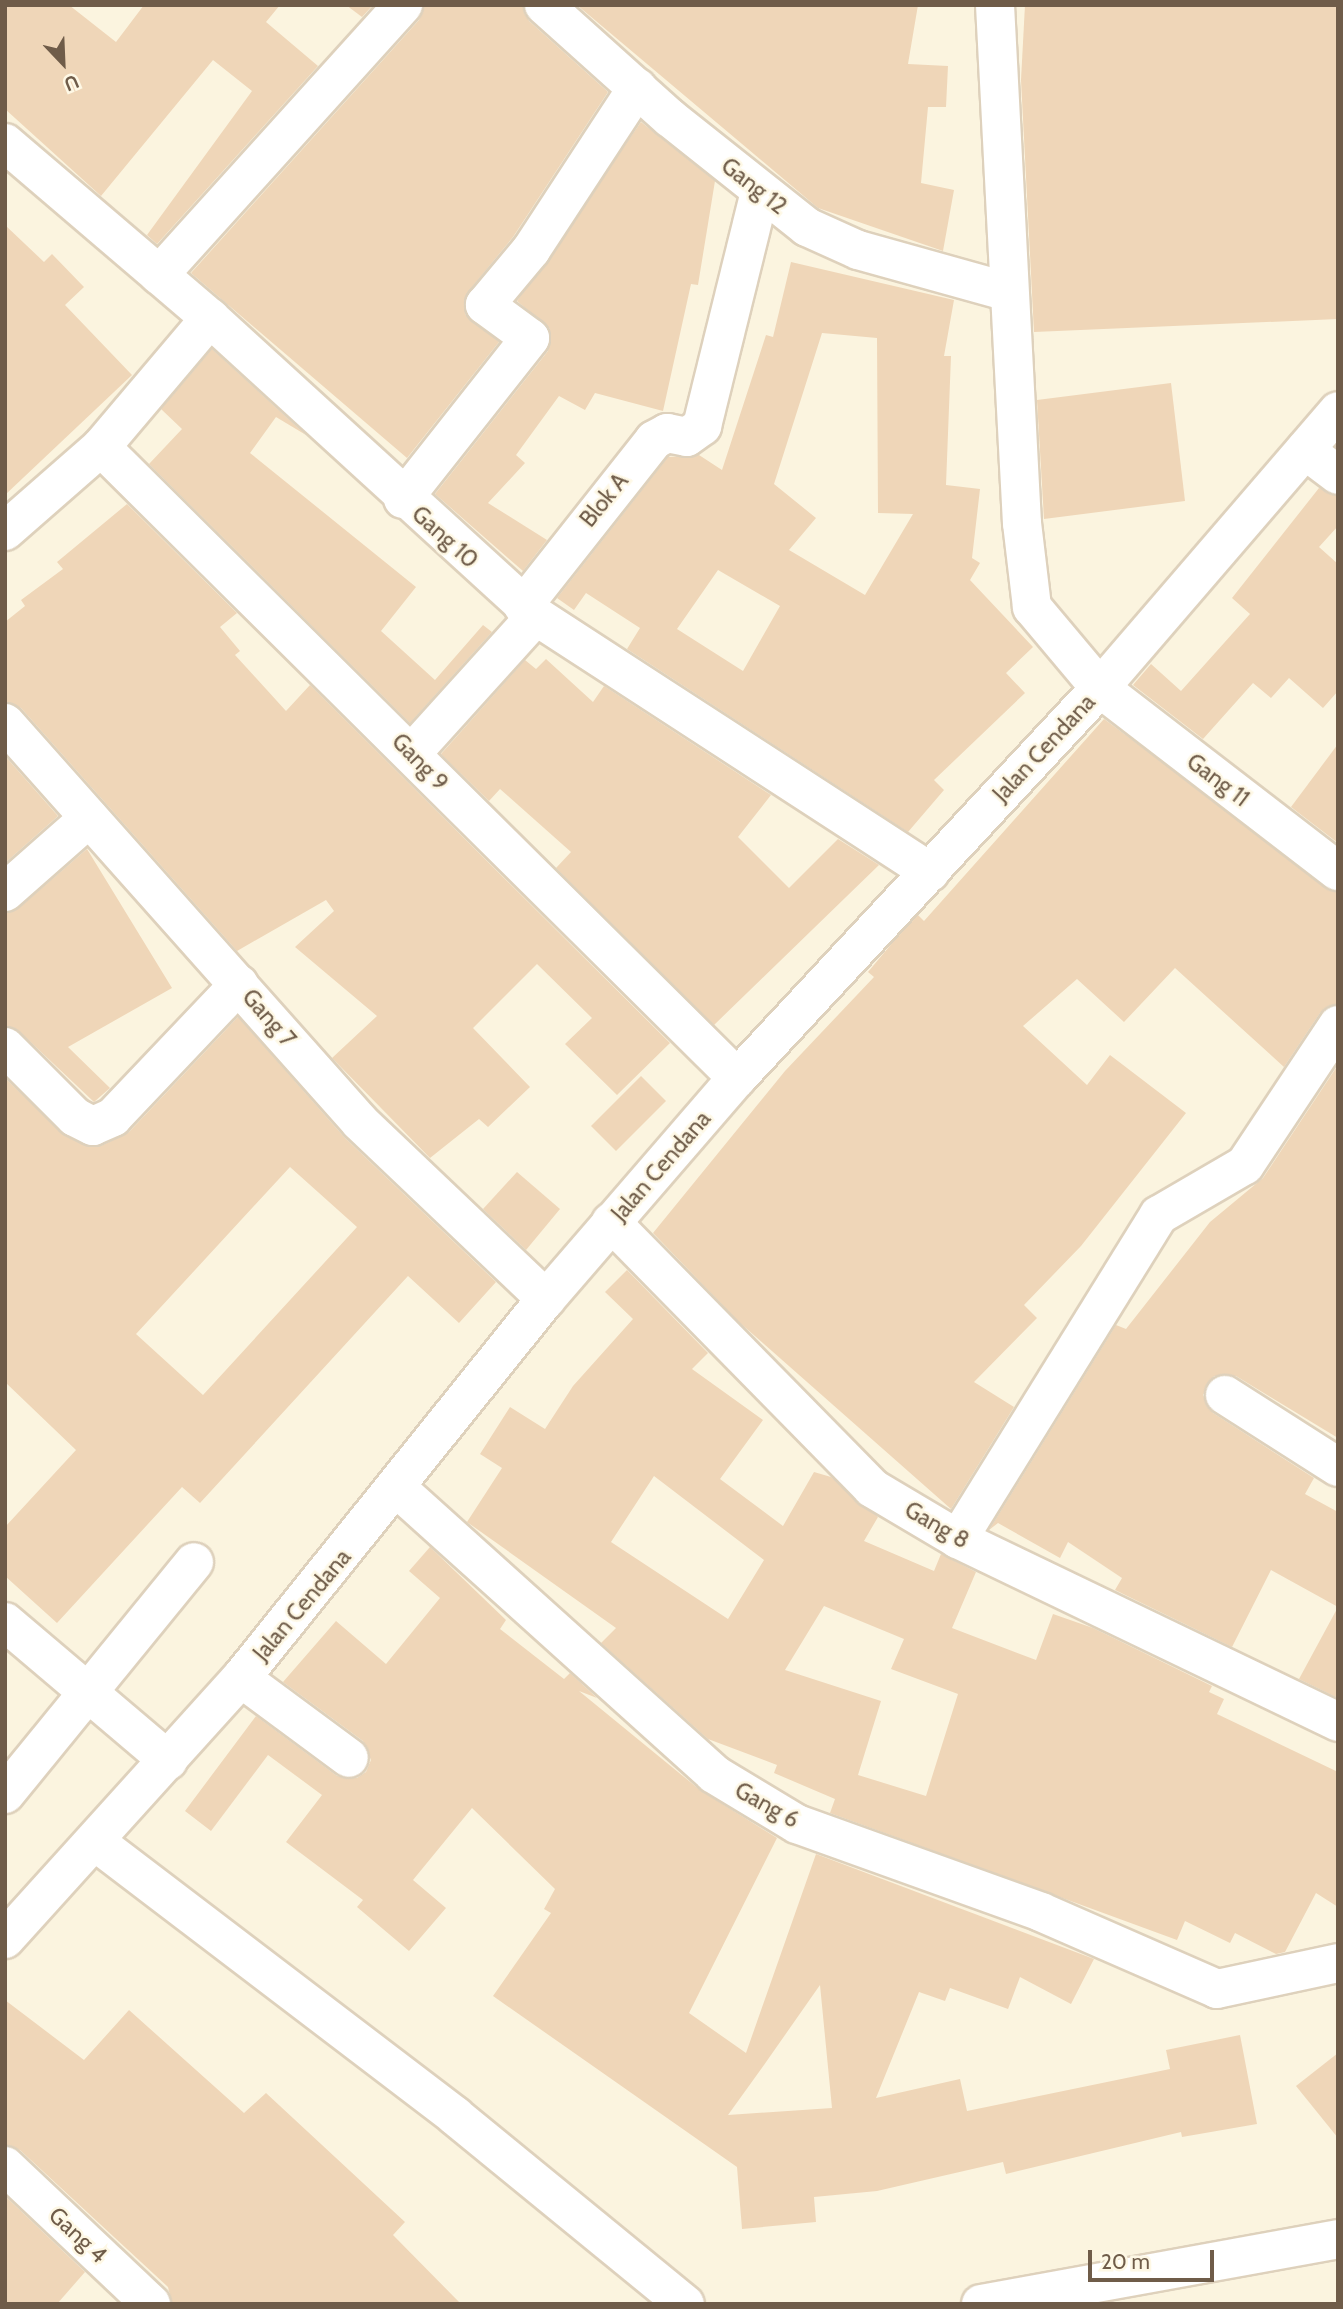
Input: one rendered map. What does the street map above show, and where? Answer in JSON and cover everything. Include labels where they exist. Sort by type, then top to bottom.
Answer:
[{"type":"street","points":[[159,275],[403,5]]},
{"type":"street","name":"Gang 12","points":[[544,5],[760,192],[807,227],[858,250],[1008,292]]},
{"type":"street","points":[[995,5],[1008,292],[1032,607],[1100,688]]},
{"type":"street","points":[[403,499],[530,338],[485,304],[531,250],[637,88]]},
{"type":"street","name":"Gang 10","points":[[5,143],[209,318],[403,499],[529,611],[930,872]]},
{"type":"street","name":"Blok A","points":[[412,753],[529,611],[654,440],[667,433],[687,437],[702,426],[760,192]]},
{"type":"street","points":[[5,530],[101,447],[209,318]]},
{"type":"street","name":"Jalan Cendana","points":[[8,1930],[97,1843],[241,1678],[398,1489],[545,1299],[737,1078],[1100,688],[1338,411]]},
{"type":"street","name":"Gang 9","points":[[101,447],[737,1078]]},
{"type":"street","points":[[1305,450],[1338,475]]},
{"type":"street","name":"Gang 11","points":[[1100,688],[1338,870]]},
{"type":"street","name":"Gang 7","points":[[5,723],[360,1122],[545,1299]]},
{"type":"street","points":[[5,891],[89,818]]},
{"type":"street","points":[[5,1047],[75,1117],[93,1126],[113,1117],[239,984]]},
{"type":"street","points":[[958,1539],[1159,1215],[1245,1165],[1338,1026]]},
{"type":"street","name":"Gang 8","points":[[611,1222],[872,1488],[958,1539],[1338,1722]]},
{"type":"street","points":[[1225,1395],[1338,1467]]},
{"type":"street","name":"Gang 6","points":[[398,1489],[714,1774],[797,1824],[1041,1912],[1217,1989],[1338,1963]]},
{"type":"street","points":[[5,1794],[90,1696],[194,1562]]},
{"type":"street","points":[[5,1622],[168,1760]]},
{"type":"street","points":[[241,1678],[349,1758]]},
{"type":"street","points":[[97,1843],[455,2116],[685,2304]]},
{"type":"street","name":"Gang 4","points":[[5,2166],[151,2304]]},
{"type":"street","points":[[981,2304],[1338,2239]]},
{"type":"building","points":[[5,5],[69,5],[116,42],[144,5],[280,5],[266,22],[318,66],[157,244],[147,235],[252,91],[213,60],[101,196],[5,109]]},
{"type":"building","points":[[346,5],[373,5],[362,17]]},
{"type":"building","points":[[424,5],[523,5],[529,21],[608,92],[513,237],[468,292],[465,314],[499,342],[407,458],[191,273],[419,20]]},
{"type":"building","points":[[577,5],[918,5],[908,64],[948,66],[946,107],[928,107],[921,183],[954,190],[943,251],[818,208]]},
{"type":"building","points":[[1025,5],[1338,5],[1338,319],[1034,332],[1021,80]]},
{"type":"building","points":[[641,122],[715,181],[698,285],[691,284],[663,411],[595,393],[585,410],[559,396],[516,455],[525,463],[488,503],[547,540],[523,571],[435,494],[548,351],[550,329],[517,301]]},
{"type":"building","points":[[5,225],[44,262],[52,254],[84,287],[65,305],[132,375],[5,495]]},
{"type":"building","points":[[791,262],[954,300],[944,356],[951,356],[946,485],[980,489],[972,558],[980,563],[970,580],[1033,647],[1006,673],[1025,693],[934,780],[944,790],[908,832],[627,649],[640,628],[586,593],[574,610],[557,598],[668,457],[699,455],[722,470],[766,335],[773,337]],"holes":[[[822,333],[877,338],[878,513],[913,514],[865,595],[789,550],[816,518],[774,484]],[[718,570],[780,606],[743,671],[677,629]]]},
{"type":"building","points":[[212,349],[306,435],[276,417],[250,453],[416,587],[381,631],[435,680],[483,625],[492,632],[410,723],[149,464],[182,429],[161,409]]},
{"type":"building","points":[[1171,383],[1185,501],[1044,519],[1037,400]]},
{"type":"building","points":[[1319,488],[1338,496],[1338,526],[1319,547],[1338,564],[1338,691],[1323,708],[1289,678],[1271,698],[1253,683],[1203,739],[1133,685],[1151,664],[1181,691],[1250,614],[1232,598]]},
{"type":"building","points":[[127,504],[237,613],[220,627],[240,651],[235,655],[286,711],[310,685],[670,1043],[617,1095],[565,1044],[592,1018],[537,964],[473,1028],[530,1087],[488,1127],[479,1119],[430,1158],[332,1058],[377,1016],[295,947],[334,911],[326,900],[237,951],[21,708],[5,702],[5,622],[25,606],[21,600],[63,569],[57,562]]},
{"type":"building","points":[[546,659],[593,702],[604,686],[771,795],[738,837],[789,888],[838,839],[879,865],[714,1025],[556,868],[571,852],[500,789],[489,801],[441,754],[525,660],[536,669]]},
{"type":"building","points":[[1104,719],[1338,892],[1338,1003],[1320,1013],[1284,1067],[1175,968],[1124,1022],[1077,979],[1023,1026],[1087,1085],[1110,1055],[1186,1113],[1081,1246],[1024,1305],[1037,1318],[974,1382],[1014,1407],[951,1509],[739,1322],[653,1233],[785,1071],[874,977],[868,972],[893,942],[918,915],[924,921]]},
{"type":"building","points":[[1338,744],[1338,843],[1291,807]]},
{"type":"building","points":[[5,756],[58,816],[5,863]]},
{"type":"building","points":[[87,849],[172,988],[68,1047],[110,1088],[94,1102],[20,1032],[5,1026],[5,913],[19,908]]},
{"type":"building","points":[[238,1017],[345,1138],[496,1282],[459,1323],[408,1276],[200,1503],[182,1487],[57,1623],[5,1576],[5,1527],[76,1450],[5,1382],[5,1078],[65,1136],[101,1146],[129,1132]],"holes":[[[290,1167],[357,1227],[203,1395],[136,1334]]]},
{"type":"building","points":[[1338,1065],[1338,1438],[1236,1376],[1214,1376],[1203,1395],[1213,1413],[1314,1478],[1305,1494],[1338,1512],[1338,1607],[1271,1570],[1232,1647],[1115,1590],[1122,1578],[1068,1542],[1060,1558],[998,1523],[989,1530],[1116,1325],[1126,1329],[1210,1222],[1263,1178]]},
{"type":"building","points":[[641,1076],[666,1101],[616,1151],[591,1126]]},
{"type":"building","points":[[517,1172],[560,1209],[526,1250],[483,1209]]},
{"type":"building","points":[[627,1270],[708,1353],[692,1369],[763,1420],[720,1479],[783,1526],[814,1472],[831,1477],[878,1517],[864,1541],[934,1571],[941,1554],[976,1572],[952,1628],[1036,1660],[1053,1614],[1093,1628],[1212,1686],[1209,1692],[1224,1699],[1217,1714],[1338,1772],[1338,1907],[1316,1893],[1285,1952],[1276,1954],[1235,1933],[1230,1943],[1185,1921],[1177,1940],[830,1813],[835,1799],[774,1773],[777,1765],[708,1739],[601,1643],[616,1628],[467,1522],[502,1468],[480,1454],[510,1407],[545,1429],[573,1386],[633,1319],[605,1292]],"holes":[[[654,1476],[764,1560],[728,1619],[611,1542]],[[824,1606],[904,1639],[891,1669],[958,1694],[926,1796],[858,1775],[881,1701],[785,1670]]]},
{"type":"building","points":[[430,1547],[506,1620],[500,1629],[564,1679],[570,1673],[597,1698],[579,1691],[700,1790],[777,1838],[689,2013],[746,2053],[816,1854],[1094,1959],[1071,2004],[1020,1977],[1008,2009],[950,1988],[945,2001],[919,1992],[876,2098],[960,2079],[967,2111],[1170,2069],[1166,2050],[1240,2035],[1257,2124],[1182,2137],[1181,2132],[1006,2174],[1003,2162],[877,2191],[814,2197],[816,2222],[742,2229],[737,2167],[493,1996],[551,1913],[544,1909],[555,1889],[472,1808],[413,1880],[446,1908],[409,1951],[357,1907],[363,1900],[286,1842],[322,1795],[268,1755],[211,1831],[185,1811],[256,1716],[337,1776],[357,1778],[366,1772],[371,1760],[363,1741],[283,1682],[336,1621],[386,1664],[440,1598],[409,1571]],"holes":[[[820,1985],[832,2108],[728,2115]]]},
{"type":"building","points":[[1338,1607],[1338,1698],[1299,1679]]},
{"type":"building","points":[[5,2000],[84,2060],[129,2010],[244,2113],[266,2093],[405,2222],[393,2235],[461,2304],[172,2304],[168,2287],[20,2150],[5,2145]]},
{"type":"building","points":[[1338,2053],[1338,2138],[1296,2086]]},
{"type":"building","points":[[5,2196],[85,2272],[57,2304],[5,2304]]}]
